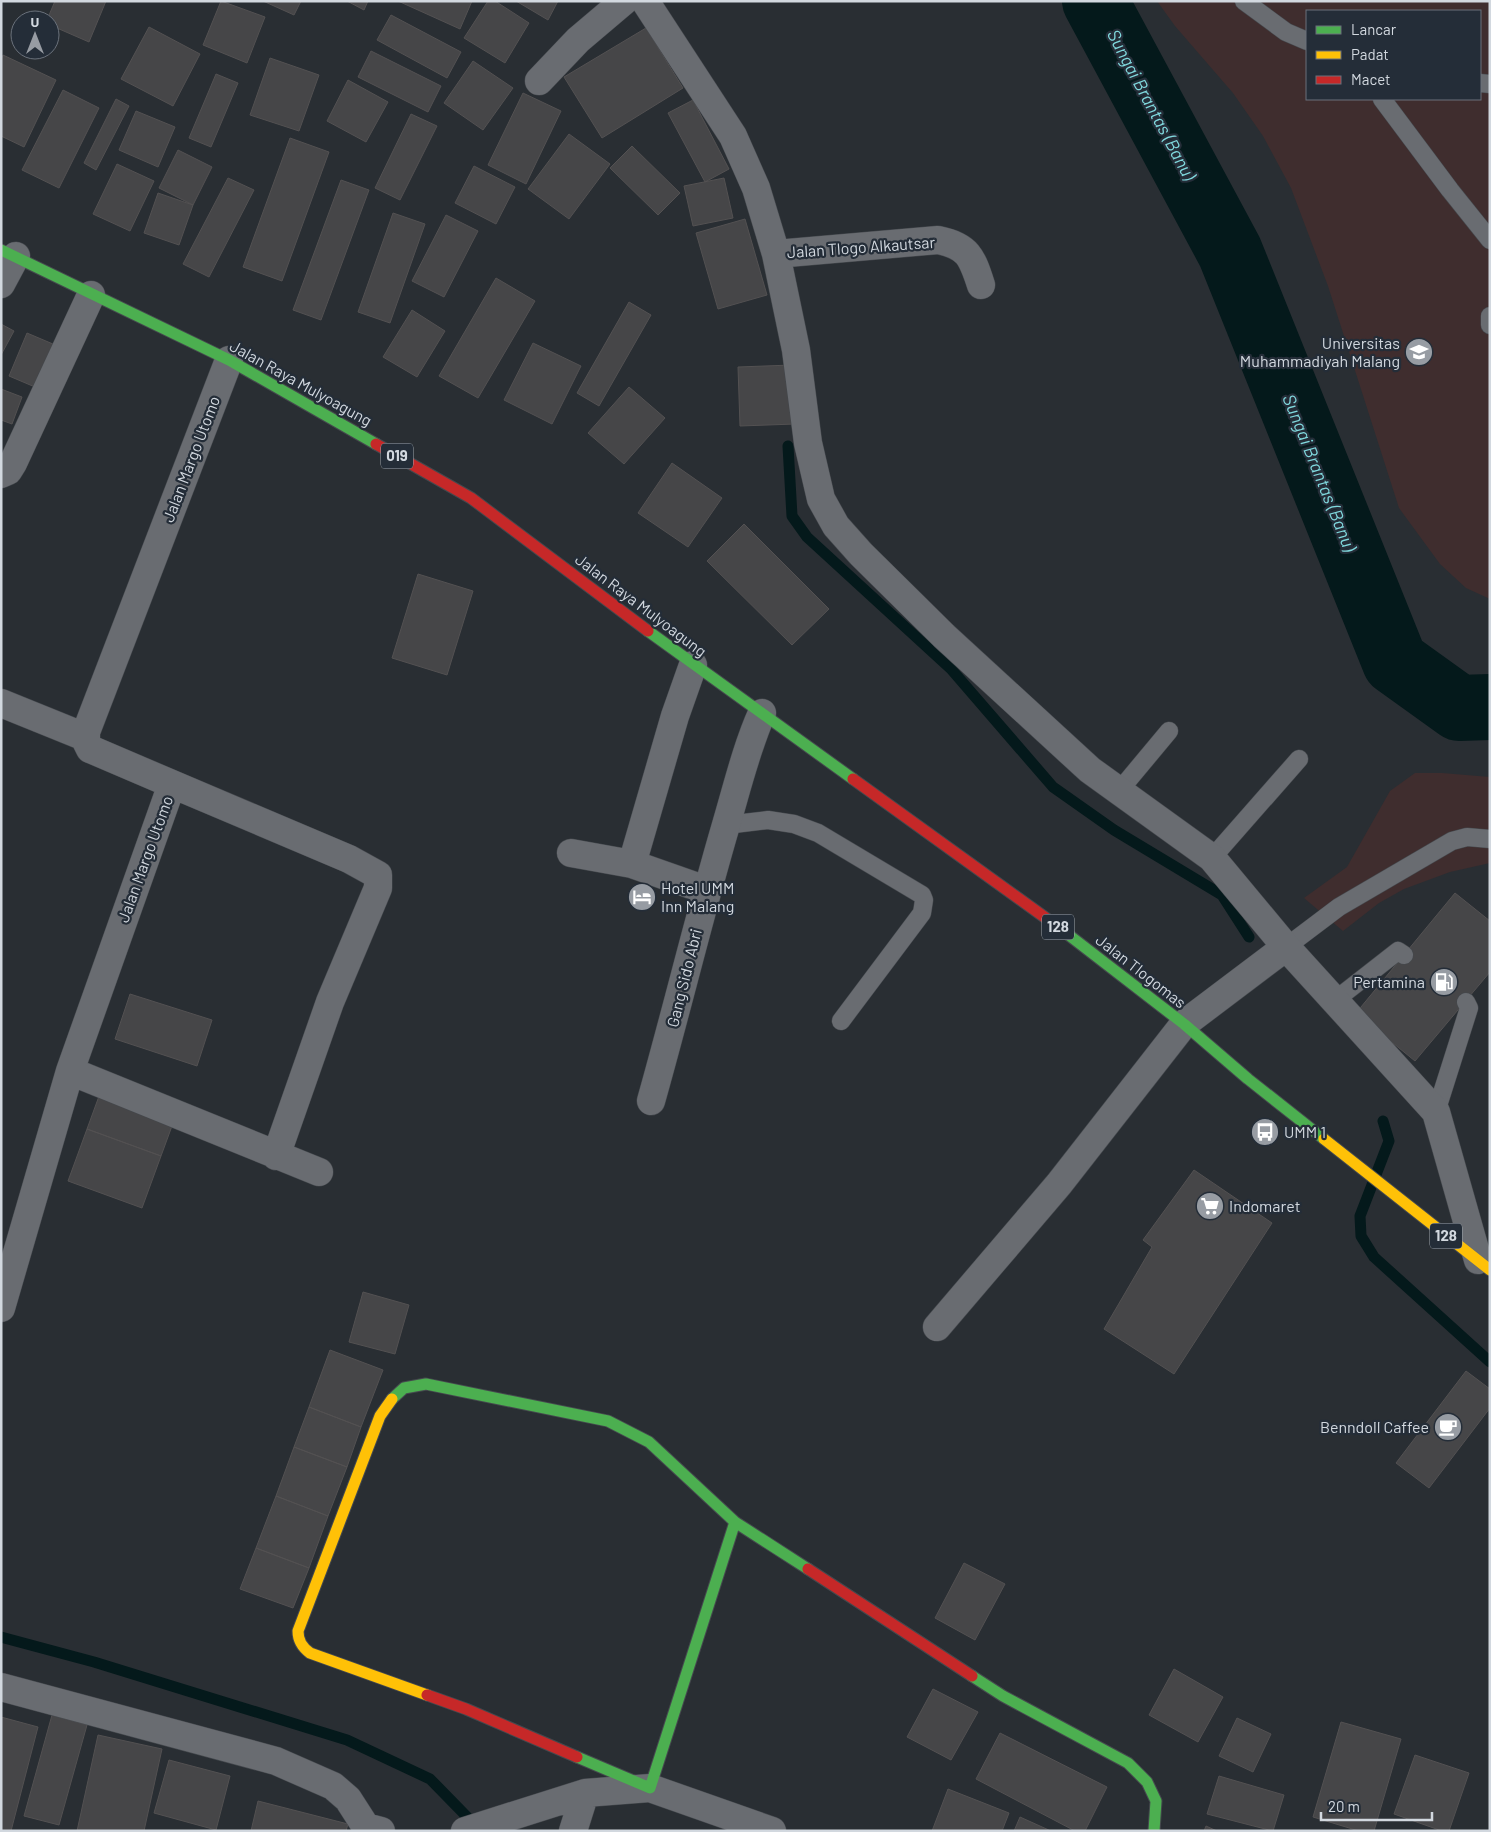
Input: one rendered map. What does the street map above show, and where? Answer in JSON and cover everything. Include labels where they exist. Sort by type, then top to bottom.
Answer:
[{"type":"street","points":[[539,81],[578,40],[631,9],[733,136],[756,188],[776,254],[796,350],[808,443],[821,499],[836,526],[861,554],[944,636],[1060,743],[1119,791],[1212,858],[1286,947],[1436,1112],[1484,1265]]},
{"type":"street","name":"Jalan Tlogo Alkautsar","points":[[776,254],[938,240],[956,243],[968,256],[981,284]]},
{"type":"street","points":[[1,284],[9,253]]},
{"type":"street","name":"Jalan Raya Mulyoagung","points":[[9,253],[91,295],[229,360],[471,498],[693,665],[762,713]]},
{"type":"street","points":[[1,474],[8,471],[13,463],[91,295]]},
{"type":"street","name":"Jalan Margo Utomo","points":[[1,1308],[10,1242],[172,784],[90,749],[87,746],[85,737],[229,360]]},
{"type":"street","points":[[632,864],[675,716],[693,665]]},
{"type":"street","points":[[1,703],[85,737]]},
{"type":"street","name":"Gang Sido Abri","points":[[652,1101],[686,976],[706,890],[751,738],[762,713]]},
{"type":"street","name":"Jalan Tlogomas","points":[[762,713],[1030,905],[1184,1024],[1342,1155],[1484,1265]]},
{"type":"street","points":[[172,784],[349,859],[378,875],[378,888],[330,1002],[276,1156]]},
{"type":"street","points":[[570,853],[632,864],[706,890]]},
{"type":"street","points":[[937,1327],[1059,1184],[1184,1024],[1286,947]]},
{"type":"street","points":[[70,1071],[319,1172]]},
{"type":"street","points":[[772,1831],[650,1788],[466,1709],[310,1653],[299,1644],[298,1630],[380,1416],[388,1402],[404,1388],[426,1384],[608,1421],[649,1442],[735,1522],[1003,1696],[1128,1763],[1147,1782],[1156,1802],[1156,1824],[1154,1831]]},
{"type":"street","points":[[650,1788],[735,1522]]},
{"type":"street","points":[[1,1687],[276,1761],[333,1786],[348,1799],[370,1830]]},
{"type":"street","points":[[465,1831],[585,1793],[650,1788]]},
{"type":"street","points":[[574,1831],[585,1793]]},
{"type":"lane","points":[[1244,1],[1286,32],[1306,41]]},
{"type":"lane","points":[[1383,100],[1490,240]]},
{"type":"lane","points":[[1490,316],[1490,325]]},
{"type":"lane","points":[[1119,791],[1169,731]]},
{"type":"lane","points":[[1212,858],[1300,759]]},
{"type":"lane","points":[[726,825],[768,820],[794,824],[818,833],[922,895],[924,906],[922,913],[842,1021]]},
{"type":"lane","points":[[1286,947],[1339,907],[1452,841],[1467,837],[1490,839]]},
{"type":"lane","points":[[1334,1001],[1398,951],[1404,955]]},
{"type":"lane","points":[[1436,1112],[1469,1008],[1466,1002]]},
{"type":"shaded area","name":"Universitas Muhammadiyah Malang","points":[[1157,1],[1490,1],[1490,599],[1466,588],[1440,564],[1399,508],[1328,286],[1291,188],[1263,136],[1233,93],[1175,26]]},
{"type":"shaded area","points":[[1415,773],[1490,777],[1490,863],[1450,872],[1404,889],[1379,903],[1343,931],[1304,898],[1347,867],[1390,791]]},
{"type":"building","points":[[55,1],[106,1],[89,42],[60,29],[60,10],[51,10]]},
{"type":"building","points":[[221,1],[265,17],[247,63],[203,45]]},
{"type":"building","points":[[263,1],[301,1],[294,15]]},
{"type":"building","points":[[347,1],[368,1],[364,10]]},
{"type":"building","points":[[398,1],[472,1],[460,29]]},
{"type":"building","points":[[488,1],[495,1],[529,23],[505,63],[464,38]]},
{"type":"building","points":[[516,1],[558,1],[548,20]]},
{"type":"building","points":[[391,15],[461,52],[447,78],[377,40]]},
{"type":"building","points":[[149,27],[200,54],[173,106],[121,79]]},
{"type":"building","points":[[646,28],[683,88],[602,138],[564,77]]},
{"type":"building","points":[[371,51],[441,86],[428,112],[358,77]]},
{"type":"building","points":[[3,55],[10,60],[56,80],[24,147],[1,136],[1,60]]},
{"type":"building","points":[[270,58],[319,75],[299,131],[250,115]]},
{"type":"building","points":[[473,61],[513,88],[483,130],[444,103]]},
{"type":"building","points":[[216,74],[238,83],[211,147],[189,138]]},
{"type":"building","points":[[348,80],[388,102],[366,142],[327,121]]},
{"type":"building","points":[[63,90],[99,108],[59,188],[22,170]]},
{"type":"building","points":[[523,93],[561,111],[526,184],[488,165]]},
{"type":"building","points":[[116,99],[129,106],[96,170],[84,163]]},
{"type":"building","points":[[693,100],[729,169],[705,182],[668,113]]},
{"type":"building","points":[[136,111],[175,127],[158,167],[119,150]]},
{"type":"building","points":[[411,114],[437,126],[400,200],[375,188]]},
{"type":"building","points":[[569,134],[610,164],[569,219],[528,189]]},
{"type":"building","points":[[290,138],[329,152],[282,281],[243,267]]},
{"type":"building","points":[[632,146],[680,193],[658,215],[610,168]]},
{"type":"building","points":[[178,150],[212,167],[193,205],[159,188]]},
{"type":"building","points":[[117,164],[154,181],[130,231],[93,214]]},
{"type":"building","points":[[474,166],[515,187],[496,224],[455,203]]},
{"type":"building","points":[[228,178],[254,190],[209,277],[183,264]]},
{"type":"building","points":[[724,178],[733,218],[693,226],[684,186]]},
{"type":"building","points":[[341,180],[369,190],[321,320],[293,310]]},
{"type":"building","points":[[158,193],[193,205],[179,245],[144,233]]},
{"type":"building","points":[[393,213],[425,224],[390,323],[358,312]]},
{"type":"building","points":[[446,215],[478,231],[444,297],[412,281]]},
{"type":"building","points":[[745,219],[767,295],[718,309],[696,233]]},
{"type":"building","points":[[496,278],[535,301],[478,398],[439,376]]},
{"type":"building","points":[[629,302],[651,315],[599,406],[577,393]]},
{"type":"building","points":[[412,310],[445,331],[417,377],[383,357]]},
{"type":"building","points":[[1,324],[14,331],[1,355]]},
{"type":"building","points":[[27,333],[60,347],[42,390],[9,376]]},
{"type":"building","points":[[533,343],[581,366],[552,424],[504,400]]},
{"type":"building","points":[[792,365],[795,424],[740,426],[738,367]]},
{"type":"building","points":[[629,387],[665,418],[624,464],[588,433]]},
{"type":"building","points":[[1,389],[22,397],[12,424],[1,420]]},
{"type":"building","points":[[672,463],[722,498],[688,547],[638,513]]},
{"type":"building","points":[[744,524],[829,609],[792,645],[707,561]]},
{"type":"building","points":[[418,574],[473,591],[447,675],[392,658]]},
{"type":"building","points":[[1455,893],[1490,921],[1490,972],[1415,1061],[1356,1013]]},
{"type":"building","points":[[130,994],[212,1020],[197,1066],[115,1039]]},
{"type":"building","points":[[102,1088],[176,1115],[161,1156],[87,1129]]},
{"type":"building","points":[[87,1129],[161,1156],[142,1208],[68,1181]]},
{"type":"building","points":[[1194,1170],[1272,1223],[1174,1374],[1104,1329],[1152,1247],[1143,1240]]},
{"type":"building","points":[[363,1292],[409,1305],[395,1354],[349,1342]]},
{"type":"building","points":[[330,1350],[383,1370],[361,1427],[309,1407]]},
{"type":"building","points":[[1466,1371],[1490,1389],[1490,1408],[1429,1488],[1396,1463]]},
{"type":"building","points":[[309,1407],[361,1427],[347,1467],[294,1447]]},
{"type":"building","points":[[294,1447],[347,1467],[328,1516],[276,1496]]},
{"type":"building","points":[[276,1496],[328,1516],[309,1568],[256,1548]]},
{"type":"building","points":[[256,1548],[309,1568],[293,1608],[240,1589]]},
{"type":"building","points":[[964,1563],[1005,1584],[975,1640],[935,1618]]},
{"type":"building","points":[[1174,1669],[1223,1697],[1198,1742],[1149,1715]]},
{"type":"building","points":[[933,1689],[978,1712],[951,1760],[907,1737]]},
{"type":"building","points":[[52,1715],[87,1725],[59,1825],[24,1816]]},
{"type":"building","points":[[1,1717],[38,1727],[11,1831],[1,1831]]},
{"type":"building","points":[[1237,1718],[1271,1734],[1253,1772],[1219,1756]]},
{"type":"building","points":[[1341,1722],[1401,1739],[1374,1831],[1359,1831],[1313,1817]]},
{"type":"building","points":[[1000,1733],[1107,1787],[1085,1831],[1075,1831],[976,1779]]},
{"type":"building","points":[[98,1735],[162,1749],[144,1831],[77,1831]]},
{"type":"building","points":[[1415,1755],[1469,1773],[1449,1831],[1442,1831],[1394,1814]]},
{"type":"building","points":[[169,1760],[230,1776],[216,1830],[154,1813]]},
{"type":"building","points":[[1219,1776],[1284,1795],[1273,1831],[1207,1814]]},
{"type":"building","points":[[948,1789],[1009,1813],[1002,1831],[932,1831]]},
{"type":"building","points":[[258,1801],[348,1824],[346,1831],[251,1831]]},
{"type":"building","points":[[1020,1817],[1051,1831],[1014,1831]]},
{"type":"building","points":[[1206,1826],[1217,1831],[1204,1831]]},
{"type":"waterway","name":"Sungai Brantas (Banu)","points":[[1095,1],[1230,252],[1395,662],[1459,708],[1490,707]]},
{"type":"waterway","points":[[788,446],[792,516],[807,537],[951,669],[1053,787],[1114,830],[1222,895],[1249,937]]},
{"type":"waterway","points":[[1383,1121],[1389,1141],[1360,1216],[1361,1236],[1374,1257],[1490,1362]]},
{"type":"waterway","points":[[1,1637],[94,1662],[347,1740],[430,1779],[476,1826]]},
{"type":"traffic: fast","points":[[1,250],[229,360],[376,444]]},
{"type":"traffic: fast","points":[[648,631],[853,779]]},
{"type":"traffic: fast","points":[[1061,929],[1184,1024],[1248,1079],[1324,1139]]},
{"type":"traffic: fast","points":[[392,1399],[404,1388],[426,1384],[608,1421],[649,1442],[735,1522],[808,1569]]},
{"type":"traffic: fast","points":[[577,1757],[650,1788],[735,1522]]},
{"type":"traffic: fast","points":[[972,1676],[1003,1696],[1128,1763],[1147,1782],[1156,1801],[1154,1831]]},
{"type":"traffic: slow","points":[[1324,1139],[1490,1270]]},
{"type":"traffic: slow","points":[[392,1399],[380,1416],[298,1635],[301,1644],[310,1653],[427,1695]]},
{"type":"traffic: jam","points":[[376,444],[471,498],[648,631]]},
{"type":"traffic: jam","points":[[853,779],[1061,929]]},
{"type":"traffic: jam","points":[[808,1569],[972,1676]]},
{"type":"traffic: jam","points":[[427,1695],[466,1709],[577,1757]]},
{"type":"place","name":"Universitas Muhammadiyah Malang","points":[[1419,352]]},
{"type":"place","name":"Hotel UMM Inn Malang","points":[[642,897]]},
{"type":"place","name":"Pertamina","points":[[1444,982]]},
{"type":"place","name":"UMM 1","points":[[1265,1132]]},
{"type":"place","name":"Indomaret","points":[[1210,1206]]},
{"type":"place","name":"Benndoll Caffee","points":[[1448,1427]]}]
